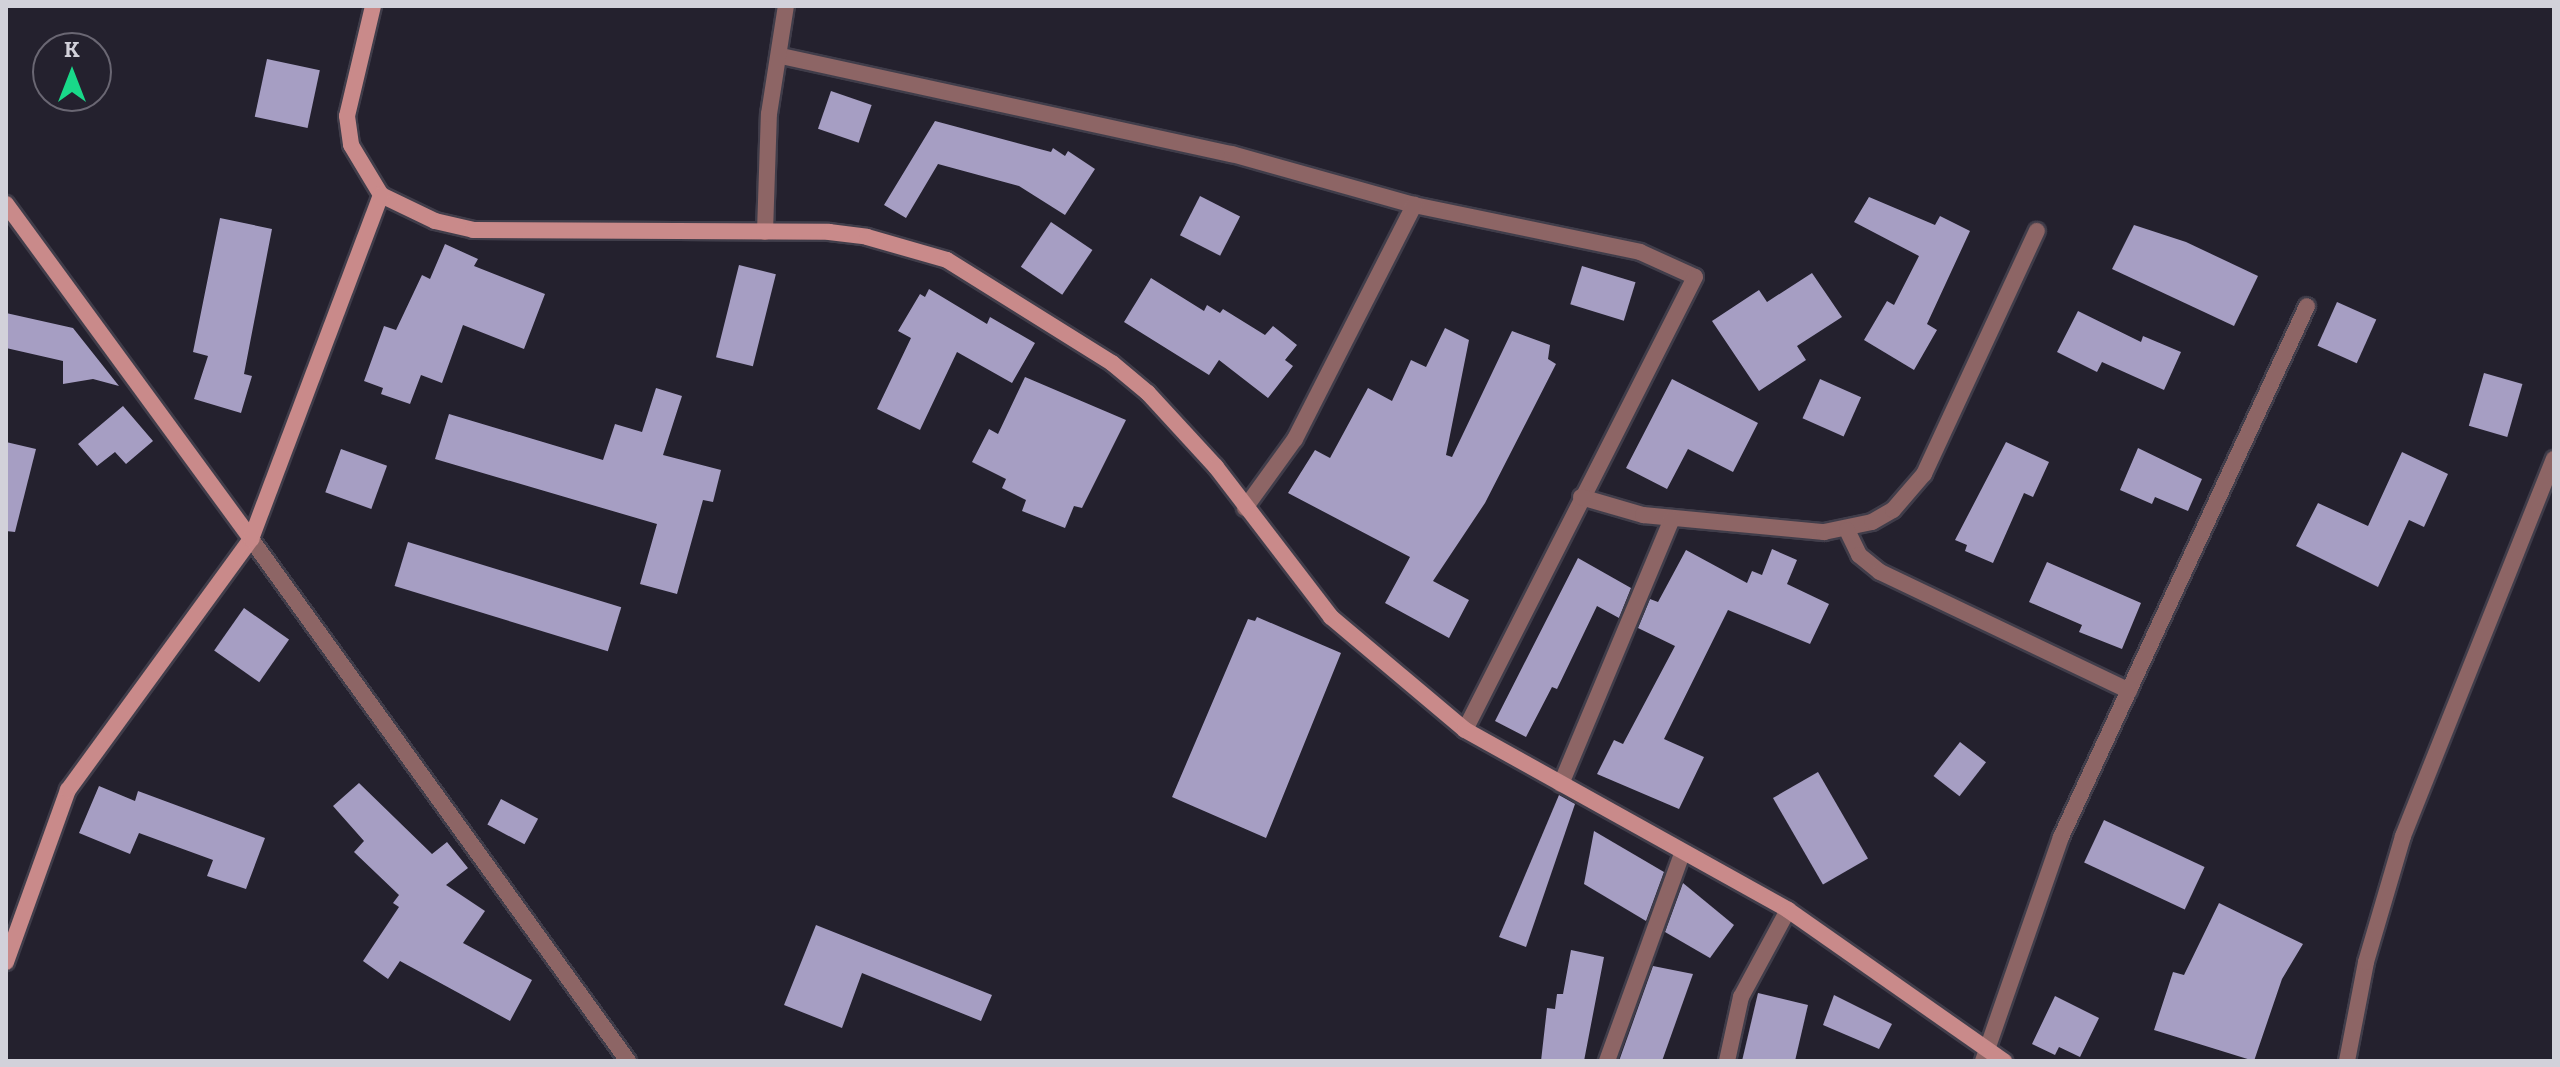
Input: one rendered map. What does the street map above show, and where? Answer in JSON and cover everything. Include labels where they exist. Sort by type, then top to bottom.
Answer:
[{"type":"street","points":[[373,6],[347,116],[351,145],[381,195],[435,221],[473,230],[765,232],[867,237],[947,260],[1112,363],[1148,393],[1182,426],[1331,617],[1465,730],[1682,854],[1788,910],[1985,1054],[2004,1061]]},
{"type":"street","points":[[765,232],[769,114],[781,56],[786,6]]},
{"type":"street","points":[[781,56],[1232,154],[1414,205],[1640,252],[1695,277],[1465,730]]},
{"type":"street","points":[[6,962],[68,790],[251,539],[381,195]]},
{"type":"street","points":[[6,204],[628,1061]]},
{"type":"street","points":[[1245,508],[1295,439],[1414,205]]},
{"type":"street","points":[[1581,497],[1672,519],[1847,530],[1893,510],[1924,474],[2037,231]]},
{"type":"street","points":[[1985,1054],[2061,837],[2307,306]]},
{"type":"street","points":[[2347,1061],[2366,962],[2403,836],[2554,459]]},
{"type":"street","points":[[1561,784],[1672,519]]},
{"type":"street","points":[[1847,530],[1859,555],[1880,572],[2129,691]]},
{"type":"street","points":[[1607,1061],[1682,854]]},
{"type":"street","points":[[1727,1061],[1741,997],[1788,910]]},
{"type":"building","points":[[267,59],[320,70],[308,128],[255,117]]},
{"type":"building","points":[[831,91],[872,105],[859,143],[818,129]]},
{"type":"building","points":[[935,121],[1051,152],[1053,148],[1065,156],[1068,151],[1095,169],[1065,215],[1019,186],[938,164],[906,218],[884,205]]},
{"type":"building","points":[[1200,196],[1240,216],[1220,256],[1180,235]]},
{"type":"building","points":[[1869,197],[1935,225],[1940,216],[1970,231],[1927,324],[1937,330],[1914,370],[1864,340],[1887,301],[1894,305],[1919,256],[1854,222]]},
{"type":"building","points":[[220,218],[272,229],[244,374],[252,376],[241,413],[194,399],[208,356],[193,352]]},
{"type":"building","points":[[1051,222],[1092,250],[1062,295],[1021,267]]},
{"type":"building","points":[[2134,225],[2186,242],[2258,276],[2234,326],[2112,269]]},
{"type":"building","points":[[445,244],[478,259],[474,266],[545,294],[524,349],[463,325],[442,383],[421,375],[410,404],[381,394],[383,388],[364,381],[384,326],[396,330],[422,275],[430,279]]},
{"type":"building","points":[[739,265],[776,274],[753,366],[716,357]]},
{"type":"building","points":[[1582,266],[1636,282],[1624,321],[1570,304]]},
{"type":"building","points":[[1812,273],[1842,317],[1797,346],[1806,360],[1759,391],[1712,321],[1759,290],[1767,302]]},
{"type":"building","points":[[1151,278],[1204,311],[1207,305],[1220,313],[1223,309],[1265,335],[1273,326],[1297,345],[1285,360],[1293,366],[1268,398],[1219,360],[1209,375],[1124,322]]},
{"type":"building","points":[[929,289],[987,324],[990,317],[1035,343],[1012,383],[957,352],[920,430],[877,409],[911,338],[898,331],[920,294],[925,297]]},
{"type":"building","points":[[2337,302],[2376,319],[2357,363],[2317,346]]},
{"type":"building","points":[[2078,311],[2141,342],[2143,336],[2181,352],[2164,390],[2102,362],[2097,372],[2057,352]]},
{"type":"building","points":[[6,313],[73,328],[119,386],[93,379],[63,384],[63,361],[6,348]]},
{"type":"building","points":[[1445,328],[1469,340],[1446,455],[1452,457],[1512,331],[1550,345],[1548,359],[1556,364],[1485,503],[1433,581],[1469,600],[1449,638],[1385,603],[1410,557],[1288,493],[1315,450],[1330,458],[1368,388],[1392,401],[1411,360],[1426,367]]},
{"type":"building","points":[[2484,373],[2522,384],[2507,437],[2469,426]]},
{"type":"building","points":[[1025,377],[1126,420],[1082,508],[1074,506],[1065,528],[1022,511],[1026,500],[1002,488],[1006,479],[972,462],[989,429],[998,434]]},
{"type":"building","points":[[1672,379],[1758,423],[1733,472],[1688,449],[1667,489],[1626,468]]},
{"type":"building","points":[[1820,379],[1861,397],[1844,437],[1803,418]]},
{"type":"building","points":[[656,388],[682,396],[663,455],[721,470],[713,502],[703,500],[677,594],[640,584],[657,524],[435,459],[449,414],[603,460],[615,424],[642,432]]},
{"type":"building","points":[[123,406],[153,441],[126,464],[115,452],[97,466],[78,444]]},
{"type":"building","points":[[6,442],[36,449],[15,532],[6,531]]},
{"type":"building","points":[[2006,442],[2049,462],[2033,497],[2024,493],[1993,563],[1965,551],[1967,545],[1955,540]]},
{"type":"building","points":[[2138,448],[2202,479],[2188,511],[2155,497],[2152,504],[2120,490]]},
{"type":"building","points":[[341,449],[387,466],[371,509],[325,492]]},
{"type":"building","points":[[2402,452],[2448,474],[2424,527],[2409,520],[2378,587],[2296,546],[2318,503],[2368,526]]},
{"type":"building","points":[[408,542],[621,607],[608,651],[395,586]]},
{"type":"building","points":[[1772,549],[1797,560],[1787,584],[1829,604],[1810,644],[1728,610],[1664,739],[1704,757],[1679,809],[1597,774],[1614,740],[1623,744],[1675,646],[1638,628],[1650,599],[1658,602],[1686,550],[1747,583],[1752,571],[1762,575]]},
{"type":"building","points":[[1578,558],[1631,588],[1619,618],[1597,606],[1557,689],[1552,687],[1526,737],[1495,721]]},
{"type":"building","points":[[2047,562],[2141,603],[2122,649],[2079,632],[2082,625],[2029,602]]},
{"type":"building","points":[[244,608],[289,640],[259,682],[214,651]]},
{"type":"building","points":[[1257,617],[1341,653],[1266,838],[1172,797],[1248,619],[1255,621]]},
{"type":"building","points":[[1960,742],[1986,762],[1960,796],[1934,776]]},
{"type":"building","points":[[1818,772],[1868,859],[1823,885],[1773,798]]},
{"type":"building","points":[[359,783],[432,854],[447,842],[468,868],[446,885],[485,911],[463,943],[532,980],[510,1021],[400,961],[388,979],[363,961],[399,907],[393,903],[399,895],[354,852],[364,841],[333,806]]},
{"type":"building","points":[[99,786],[135,801],[138,791],[265,838],[246,889],[207,876],[213,860],[139,833],[130,854],[79,833]]},
{"type":"building","points":[[1559,795],[1575,804],[1526,947],[1499,937]]},
{"type":"building","points":[[501,799],[538,819],[524,844],[487,825]]},
{"type":"building","points":[[2104,820],[2205,867],[2185,910],[2084,863]]},
{"type":"building","points":[[1594,831],[1664,872],[1646,921],[1584,884]]},
{"type":"building","points":[[1683,883],[1734,925],[1710,958],[1665,932]]},
{"type":"building","points":[[2219,903],[2303,944],[2282,979],[2254,1061],[2154,1030],[2173,972],[2184,975]]},
{"type":"building","points":[[816,925],[992,995],[981,1021],[862,973],[842,1028],[784,1005]]},
{"type":"building","points":[[1571,950],[1604,957],[1584,1061],[1541,1061],[1547,1008],[1555,1009],[1557,994],[1563,994]]},
{"type":"building","points":[[1653,966],[1693,974],[1662,1061],[1619,1061]]},
{"type":"building","points":[[1758,993],[1808,1005],[1795,1061],[1742,1061]]},
{"type":"building","points":[[1834,995],[1892,1024],[1879,1049],[1823,1025]]},
{"type":"building","points":[[2055,996],[2099,1018],[2080,1057],[2059,1047],[2055,1055],[2032,1044]]}]
